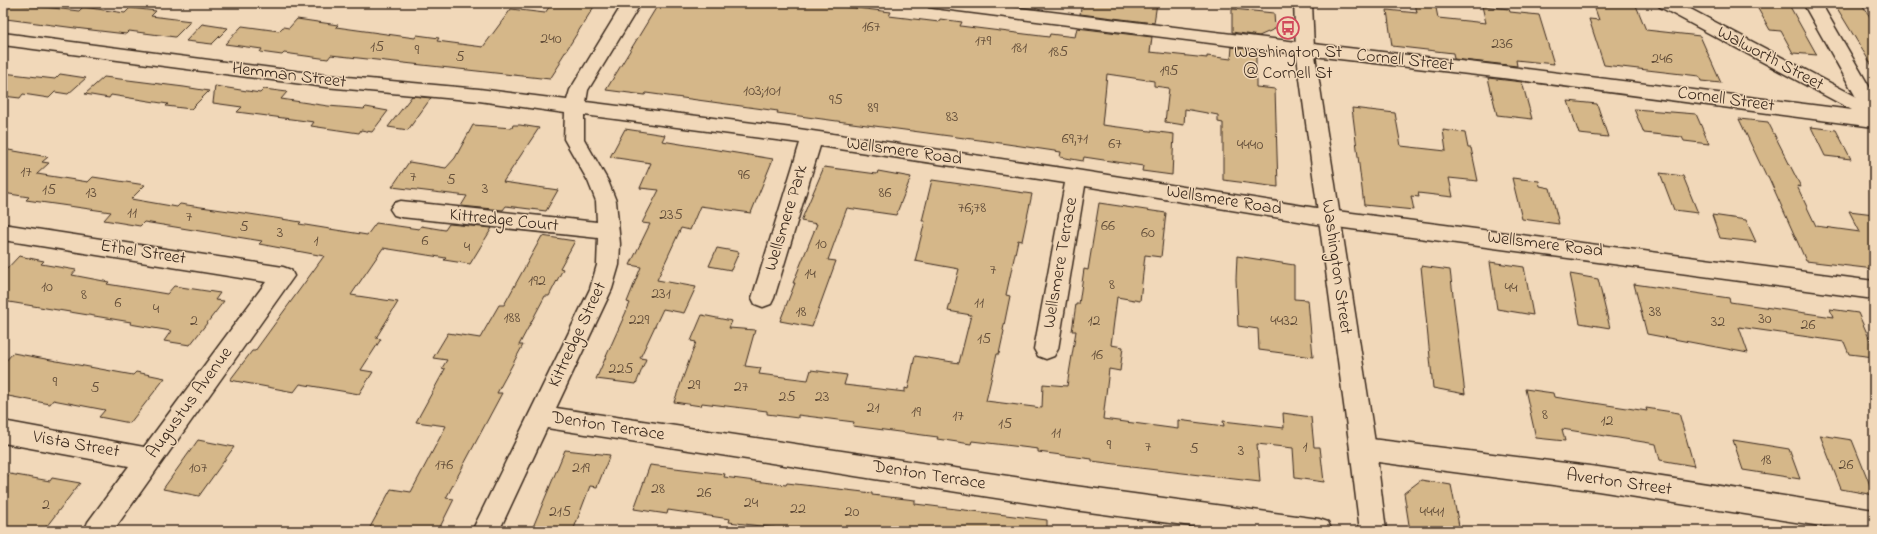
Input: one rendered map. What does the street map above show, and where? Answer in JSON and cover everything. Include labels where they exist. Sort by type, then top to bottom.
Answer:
[{"type":"street","name":"Kittredge Street","points":[[484,531],[601,289],[608,265],[606,202],[598,181],[574,139],[575,107],[579,90],[632,3]]},
{"type":"street","name":"Cornell Street","points":[[935,3],[1305,50],[1510,73],[1874,120]]},
{"type":"street","name":"Washington Street","points":[[1303,3],[1305,50],[1363,449],[1373,531]]},
{"type":"street","name":"Walworth Street","points":[[1666,3],[1874,114]]},
{"type":"street","points":[[1812,3],[1868,101],[1874,107]]},
{"type":"street","name":"Hemman Street","points":[[3,39],[317,80],[479,95],[575,107]]},
{"type":"street","name":"Wellsmere Road","points":[[575,107],[812,138],[1076,177],[1329,218],[1874,290]]},
{"type":"street","name":"Wellsmere Park","points":[[763,298],[812,138]]},
{"type":"street","name":"Wellsmere Terrace","points":[[1046,348],[1076,177]]},
{"type":"street","name":"Kittredge Court","points":[[401,209],[608,231]]},
{"type":"street","name":"Ethel Street","points":[[3,232],[283,276]]},
{"type":"street","name":"Augustus Avenue","points":[[97,531],[283,276]]},
{"type":"street","name":"Denton Terrace","points":[[539,416],[1066,496],[1319,531]]},
{"type":"street","name":"Vista Street","points":[[3,432],[150,459]]},
{"type":"street","name":"Averton Street","points":[[1363,449],[1598,479],[1874,522]]},
{"type":"building","points":[[8,3],[79,11],[83,7],[125,13],[130,8],[156,11],[151,16],[191,21],[175,37],[129,31],[126,34],[6,19]]},
{"type":"building","points":[[552,3],[595,5],[550,79],[331,55],[328,59],[284,53],[282,55],[260,52],[262,49],[225,44],[242,26],[279,31],[283,27],[289,28],[297,19],[338,25],[336,27],[415,38],[417,35],[439,38],[437,41],[483,47],[511,9],[545,13]]},
{"type":"building","points":[[659,3],[813,3],[891,12],[889,16],[939,22],[940,19],[962,22],[960,26],[1049,37],[1050,34],[1075,37],[1077,28],[1152,37],[1150,52],[1231,59],[1232,47],[1256,50],[1256,87],[1275,89],[1278,187],[1223,180],[1223,123],[1218,122],[1218,115],[1185,109],[1184,125],[1165,122],[1169,88],[1154,86],[1154,81],[1107,74],[1102,125],[1174,134],[1172,175],[1142,171],[1143,166],[1084,157],[1083,161],[1060,157],[1061,152],[777,113],[778,111],[646,93],[645,95],[606,90]]},
{"type":"building","points":[[1082,3],[1157,3],[1154,23],[1080,14]]},
{"type":"building","points":[[1415,3],[1435,3],[1438,18],[1486,23],[1482,6],[1509,9],[1510,12],[1539,15],[1554,64],[1516,60],[1517,66],[1454,59],[1453,53],[1392,46],[1387,10],[1417,13]]},
{"type":"building","points":[[1593,3],[1635,3],[1646,30],[1700,36],[1721,83],[1701,81],[1699,76],[1604,65],[1589,19],[1599,20]]},
{"type":"building","points":[[1759,3],[1788,3],[1817,55],[1793,53],[1781,31],[1770,30],[1757,7],[1761,7]]},
{"type":"building","points":[[1834,3],[1861,3],[1874,23],[1874,69]]},
{"type":"building","points":[[1232,9],[1274,13],[1275,29],[1259,36],[1232,32]]},
{"type":"building","points":[[202,24],[228,28],[212,44],[186,41]]},
{"type":"building","points":[[3,73],[55,79],[60,74],[86,78],[68,94],[55,92],[49,98],[23,94],[20,98],[3,96]]},
{"type":"building","points":[[104,77],[209,91],[191,109],[166,106],[168,104],[111,95],[109,98],[85,94]]},
{"type":"building","points":[[1488,78],[1522,82],[1532,119],[1497,115]]},
{"type":"building","points":[[215,86],[260,93],[264,89],[287,92],[281,99],[328,106],[364,109],[366,107],[388,111],[372,132],[361,130],[359,133],[311,126],[314,122],[237,112],[242,107],[213,103]]},
{"type":"building","points":[[412,96],[431,98],[408,130],[388,127]]},
{"type":"building","points":[[1568,101],[1597,104],[1608,137],[1579,134]]},
{"type":"building","points":[[1352,108],[1395,113],[1401,146],[1446,151],[1443,130],[1465,133],[1468,148],[1471,148],[1478,181],[1449,178],[1453,197],[1418,193],[1419,197],[1411,196],[1414,210],[1364,205]]},
{"type":"building","points":[[1634,109],[1696,114],[1709,144],[1684,141],[1682,137],[1644,133]]},
{"type":"building","points":[[1739,119],[1768,122],[1801,187],[1797,186],[1816,226],[1860,232],[1849,211],[1874,214],[1874,269],[1806,261],[1768,176],[1766,176]]},
{"type":"building","points":[[473,125],[512,128],[513,125],[520,125],[539,128],[503,182],[558,190],[546,211],[506,206],[503,210],[461,206],[467,196],[392,187],[409,162],[446,168],[455,158]]},
{"type":"building","points":[[1811,127],[1836,130],[1851,159],[1825,156]]},
{"type":"building","points":[[625,129],[665,135],[662,141],[773,159],[751,213],[700,206],[690,230],[681,228],[657,280],[696,287],[684,313],[663,309],[640,358],[646,359],[636,384],[596,379],[630,303],[627,302],[641,267],[630,265],[650,224],[642,223],[659,190],[640,188],[651,163],[610,157]]},
{"type":"building","points":[[3,149],[48,157],[42,162],[49,163],[37,174],[88,182],[93,177],[145,185],[131,199],[177,207],[180,204],[243,213],[301,222],[299,224],[367,235],[376,223],[419,229],[421,226],[445,230],[449,224],[492,228],[470,264],[444,260],[446,258],[383,248],[351,295],[398,302],[376,338],[381,339],[361,370],[373,372],[359,394],[300,384],[294,392],[230,380],[252,351],[255,351],[324,256],[259,244],[262,241],[144,222],[140,226],[104,220],[111,212],[26,200],[29,197],[3,193]]},
{"type":"building","points":[[824,167],[877,174],[878,171],[911,177],[896,215],[847,208],[828,260],[836,261],[812,327],[780,321],[795,283],[793,283],[817,224],[801,221]]},
{"type":"building","points":[[1660,173],[1683,176],[1698,213],[1674,210]]},
{"type":"building","points":[[1512,178],[1539,181],[1540,186],[1550,188],[1559,224],[1522,219]]},
{"type":"building","points":[[932,180],[1032,194],[1022,241],[1018,240],[1006,295],[1010,296],[1004,331],[986,401],[1042,408],[1043,384],[1067,386],[1076,331],[1072,331],[1076,304],[1079,304],[1084,269],[1088,270],[1099,203],[1166,213],[1161,257],[1145,255],[1140,301],[1117,297],[1111,345],[1123,347],[1120,371],[1109,369],[1103,419],[1178,429],[1178,420],[1224,426],[1223,421],[1284,428],[1283,413],[1311,417],[1314,447],[1320,447],[1324,482],[1295,478],[1293,448],[1257,444],[1260,482],[1131,467],[1092,461],[1092,459],[1038,452],[1038,449],[972,441],[971,444],[937,439],[938,437],[853,426],[854,422],[798,415],[798,418],[767,414],[767,411],[702,403],[701,406],[674,402],[696,342],[691,341],[702,315],[732,321],[729,328],[755,330],[745,366],[761,368],[759,374],[808,380],[811,370],[847,375],[844,385],[905,392],[905,388],[908,389],[915,356],[959,363],[971,315],[948,311],[959,269],[915,261],[925,221],[922,221]]},
{"type":"building","points":[[1712,215],[1746,220],[1756,242],[1720,238]]},
{"type":"building","points":[[542,236],[575,241],[560,268],[563,269],[549,296],[545,296],[519,345],[523,345],[497,393],[502,393],[446,498],[454,499],[438,531],[368,531],[391,489],[411,492],[446,426],[416,422],[445,369],[442,368],[447,360],[433,358],[448,333],[480,338],[499,305],[504,305]]},
{"type":"building","points":[[717,248],[739,252],[731,270],[709,266]]},
{"type":"building","points":[[19,256],[44,261],[41,264],[76,270],[72,275],[109,282],[107,284],[167,294],[174,286],[220,293],[215,300],[224,301],[190,345],[164,341],[171,331],[130,324],[131,322],[3,301],[3,273]]},
{"type":"building","points":[[1237,256],[1294,265],[1294,299],[1308,300],[1313,357],[1259,350],[1258,329],[1238,326],[1236,279]]},
{"type":"building","points":[[1490,262],[1524,267],[1533,315],[1497,309]]},
{"type":"building","points":[[1421,266],[1450,270],[1465,394],[1433,388]]},
{"type":"building","points":[[1570,274],[1598,279],[1610,328],[1580,323]]},
{"type":"building","points":[[1634,284],[1729,298],[1730,302],[1833,317],[1830,309],[1858,313],[1874,349],[1874,357],[1849,354],[1844,342],[1739,327],[1748,353],[1647,334]]},
{"type":"building","points":[[13,353],[133,375],[136,372],[165,378],[130,423],[99,417],[105,410],[53,400],[50,404],[3,395],[3,364]]},
{"type":"building","points":[[1525,389],[1553,393],[1554,397],[1647,411],[1646,408],[1679,413],[1694,466],[1660,460],[1656,444],[1562,429],[1565,441],[1536,438]]},
{"type":"building","points":[[1820,435],[1852,440],[1874,495],[1841,489]]},
{"type":"building","points":[[198,440],[234,447],[199,496],[163,489]]},
{"type":"building","points":[[1733,440],[1789,449],[1800,479],[1743,470]]},
{"type":"building","points":[[565,450],[610,455],[597,487],[590,486],[573,531],[533,527]]},
{"type":"building","points":[[650,465],[725,474],[724,477],[786,485],[787,483],[872,493],[872,495],[915,500],[915,504],[1047,520],[1047,531],[774,531],[775,528],[729,522],[730,519],[668,510],[667,514],[634,509]]},
{"type":"building","points":[[10,474],[50,481],[52,478],[80,483],[43,531],[30,531],[3,526],[3,482]]},
{"type":"building","points":[[1421,480],[1451,485],[1460,531],[1410,531],[1404,493]]},
{"type":"place","name":"Washington St @ Cornell St","points":[[1288,28]]}]
